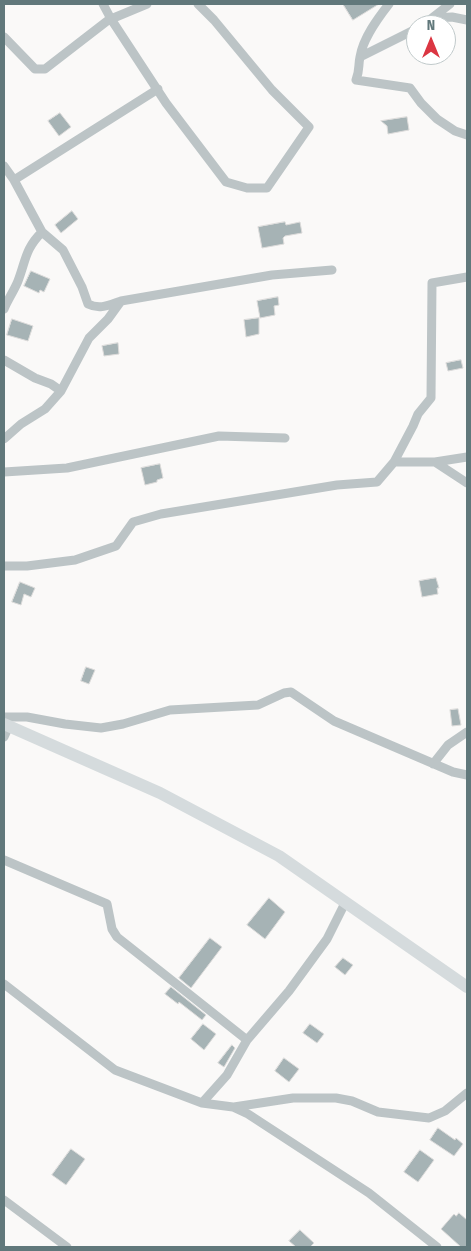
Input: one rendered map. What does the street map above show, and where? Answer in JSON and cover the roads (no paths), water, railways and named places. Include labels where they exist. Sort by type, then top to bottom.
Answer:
[{"type":"street","points":[[103,4],[158,89],[226,182],[247,188],[267,188],[309,127],[272,90],[214,20],[198,4]]},
{"type":"street","points":[[4,37],[35,69],[45,69],[111,19],[147,4]]},
{"type":"street","points":[[389,4],[375,25],[360,57],[360,71],[356,80],[410,88],[437,119],[455,131],[467,135]]},
{"type":"street","points":[[437,15],[450,4]]},
{"type":"street","points":[[360,57],[406,34]]},
{"type":"street","points":[[14,180],[158,89]]},
{"type":"street","points":[[4,166],[14,180],[42,232],[63,250],[82,287],[88,304],[96,308],[121,301],[272,275],[332,270]]},
{"type":"street","points":[[4,309],[18,282],[31,243],[42,232]]},
{"type":"street","points":[[4,566],[27,566],[75,560],[116,546],[133,522],[161,514],[329,486],[377,482],[394,462],[414,426],[418,414],[431,398],[432,283],[467,276]]},
{"type":"street","points":[[4,449],[4,439],[20,424],[45,409],[61,391],[89,338],[108,319],[121,301]]},
{"type":"street","points":[[4,360],[61,391]]},
{"type":"street","points":[[4,472],[66,468],[219,436],[285,438]]},
{"type":"street","points":[[394,462],[435,462],[467,457]]},
{"type":"street","points":[[435,462],[467,483]]},
{"type":"street","points":[[5,726],[27,717],[74,726],[101,728],[123,724],[170,710],[258,706],[284,693],[291,692],[334,721],[433,764],[467,775]]},
{"type":"street","points":[[5,726],[160,793],[279,856],[467,988]]},
{"type":"street","points":[[433,764],[448,745],[467,732]]},
{"type":"street","points":[[4,860],[106,904],[112,930],[117,937],[247,1040]]},
{"type":"street","points":[[202,1103],[227,1075],[247,1040],[289,991],[327,939],[345,903]]},
{"type":"street","points":[[4,984],[116,1070],[202,1103],[234,1107],[293,1098],[336,1098],[352,1101],[378,1112],[428,1118],[445,1111],[467,1093]]},
{"type":"street","points":[[234,1107],[261,1122],[369,1193],[436,1247]]},
{"type":"street","points":[[4,1200],[67,1247]]}]
